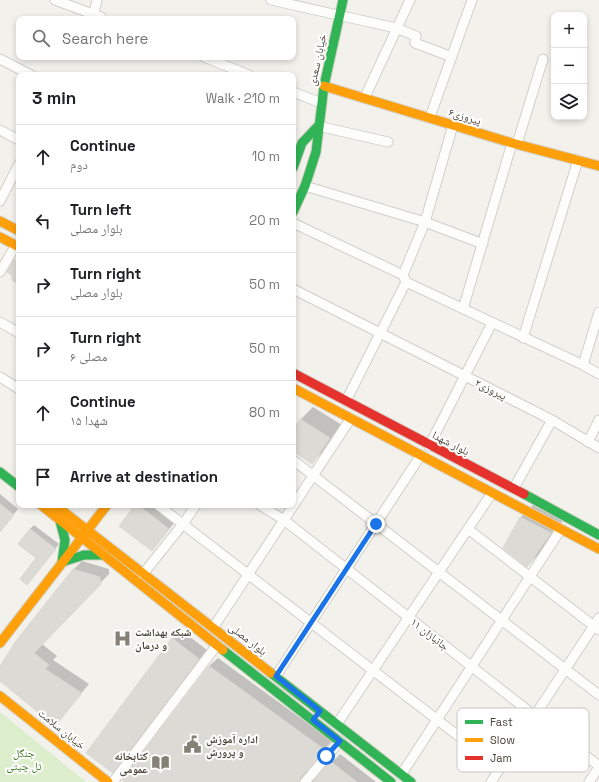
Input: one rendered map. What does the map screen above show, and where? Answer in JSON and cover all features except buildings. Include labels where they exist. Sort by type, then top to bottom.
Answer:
[{"type":"main road","name":"خیابان سعدی","points":[[296,206],[305,186],[316,152],[324,86],[343,0]]},
{"type":"main road","name":"پیروزی۶","points":[[324,86],[365,97],[515,144],[599,166]]},
{"type":"main road","points":[[296,160],[302,143],[318,126]]},
{"type":"main road","points":[[0,221],[16,229]]},
{"type":"main road","points":[[0,237],[16,245]]},
{"type":"main road","name":"بلوار شهدا","points":[[296,375],[429,446],[514,488],[598,533]]},
{"type":"main road","points":[[296,390],[595,547]]},
{"type":"main road","points":[[0,462],[16,475]]},
{"type":"main road","points":[[3,474],[16,485]]},
{"type":"main road","points":[[45,508],[81,539],[391,782]]},
{"type":"main road","name":"بلوار مصلی","points":[[59,508],[411,782]]},
{"type":"main road","points":[[68,515],[88,517],[105,508]]},
{"type":"main road","points":[[105,508],[102,528],[108,547]]},
{"type":"main road","points":[[0,642],[105,508]]},
{"type":"main road","points":[[60,521],[65,540],[62,562]]},
{"type":"main road","points":[[62,562],[84,555],[102,555]]},
{"type":"main road","name":"خیابان سلامت","points":[[0,696],[108,782]]},
{"type":"main road","points":[[313,720],[320,711]]},
{"type":"street","points":[[55,0],[98,16]]},
{"type":"street","points":[[97,0],[101,16]]},
{"type":"street","points":[[271,0],[396,28],[416,36],[415,43],[452,57]]},
{"type":"street","points":[[365,97],[410,0]]},
{"type":"street","points":[[430,117],[472,0]]},
{"type":"street","points":[[0,59],[25,72]]},
{"type":"street","points":[[463,309],[543,59]]},
{"type":"street","points":[[212,60],[242,72]]},
{"type":"street","points":[[296,93],[321,103]]},
{"type":"street","points":[[346,401],[380,334],[404,279],[425,222],[453,125]]},
{"type":"street","points":[[318,126],[388,142]]},
{"type":"street","points":[[0,130],[16,138]]},
{"type":"street","points":[[523,338],[578,160]]},
{"type":"street","points":[[0,201],[16,170]]},
{"type":"street","points":[[305,186],[425,222],[483,244]]},
{"type":"street","points":[[296,225],[463,309],[583,365],[599,374]]},
{"type":"street","points":[[0,272],[16,249]]},
{"type":"street","name":"پیروزی۲","points":[[296,291],[552,420],[599,448]]},
{"type":"street","points":[[583,365],[599,312]]},
{"type":"street","points":[[0,322],[16,331]]},
{"type":"street","points":[[429,446],[492,323]]},
{"type":"street","points":[[0,378],[16,387]]},
{"type":"street","points":[[296,501],[351,418]]},
{"type":"street","points":[[514,488],[552,420]]},
{"type":"street","points":[[588,442],[599,420]]},
{"type":"street","points":[[276,676],[421,456]]},
{"type":"street","points":[[296,462],[599,695]]},
{"type":"street","points":[[0,485],[3,474]]},
{"type":"street","points":[[338,724],[492,493]]},
{"type":"street","points":[[162,508],[457,735]]},
{"type":"street","points":[[143,574],[194,508]]},
{"type":"street","name":"جانبازان ۱۱","points":[[265,508],[284,520],[524,708]]},
{"type":"street","points":[[213,628],[292,508]]},
{"type":"street","points":[[468,529],[596,628]]},
{"type":"street","points":[[401,775],[561,529]]},
{"type":"street","points":[[595,547],[598,533]]},
{"type":"street","points":[[539,708],[565,669],[596,628],[599,618]]},
{"type":"street","points":[[113,782],[217,645]]},
{"type":"street","points":[[305,782],[340,741]]},
{"type":"street","name":"جانبازان ۱۱","points":[[589,759],[599,767]]},
{"type":"street","points":[[589,782],[599,767]]},
{"type":"street","points":[[491,782],[497,772]]},
{"type":"green space","name":"جنگل تل چیتی","points":[[0,712],[86,782],[0,782]]},
{"type":"traffic: fast","points":[[296,206],[305,186],[316,152],[324,86],[343,0]]},
{"type":"traffic: fast","points":[[296,160],[302,143],[318,126]]},
{"type":"traffic: fast","points":[[0,472],[16,485]]},
{"type":"traffic: fast","points":[[524,494],[599,535]]},
{"type":"traffic: fast","points":[[60,521],[65,540],[62,562],[84,555],[102,555]]},
{"type":"traffic: fast","points":[[223,650],[391,782]]},
{"type":"traffic: fast","points":[[271,673],[411,782]]},
{"type":"traffic: slow","points":[[324,86],[512,143],[599,166]]},
{"type":"traffic: slow","points":[[0,221],[16,229]]},
{"type":"traffic: slow","points":[[0,237],[16,245]]},
{"type":"traffic: slow","points":[[296,390],[599,549]]},
{"type":"traffic: slow","points":[[45,508],[223,650]]},
{"type":"traffic: slow","points":[[59,508],[271,673]]},
{"type":"traffic: slow","points":[[0,643],[105,508]]},
{"type":"traffic: slow","points":[[0,696],[108,782]]},
{"type":"traffic: jam","points":[[296,375],[524,494]]},
{"type":"place","name":"شبکه بهداشت و درمان","points":[[122,638]]},
{"type":"place","name":"اداره آموزش و پرورش","points":[[193,745]]},
{"type":"place","name":"کتابخانه عمومی","points":[[161,762]]},
{"type":"route","points":[[326,756],[340,741],[313,720],[320,711],[276,676],[376,524]]}]
